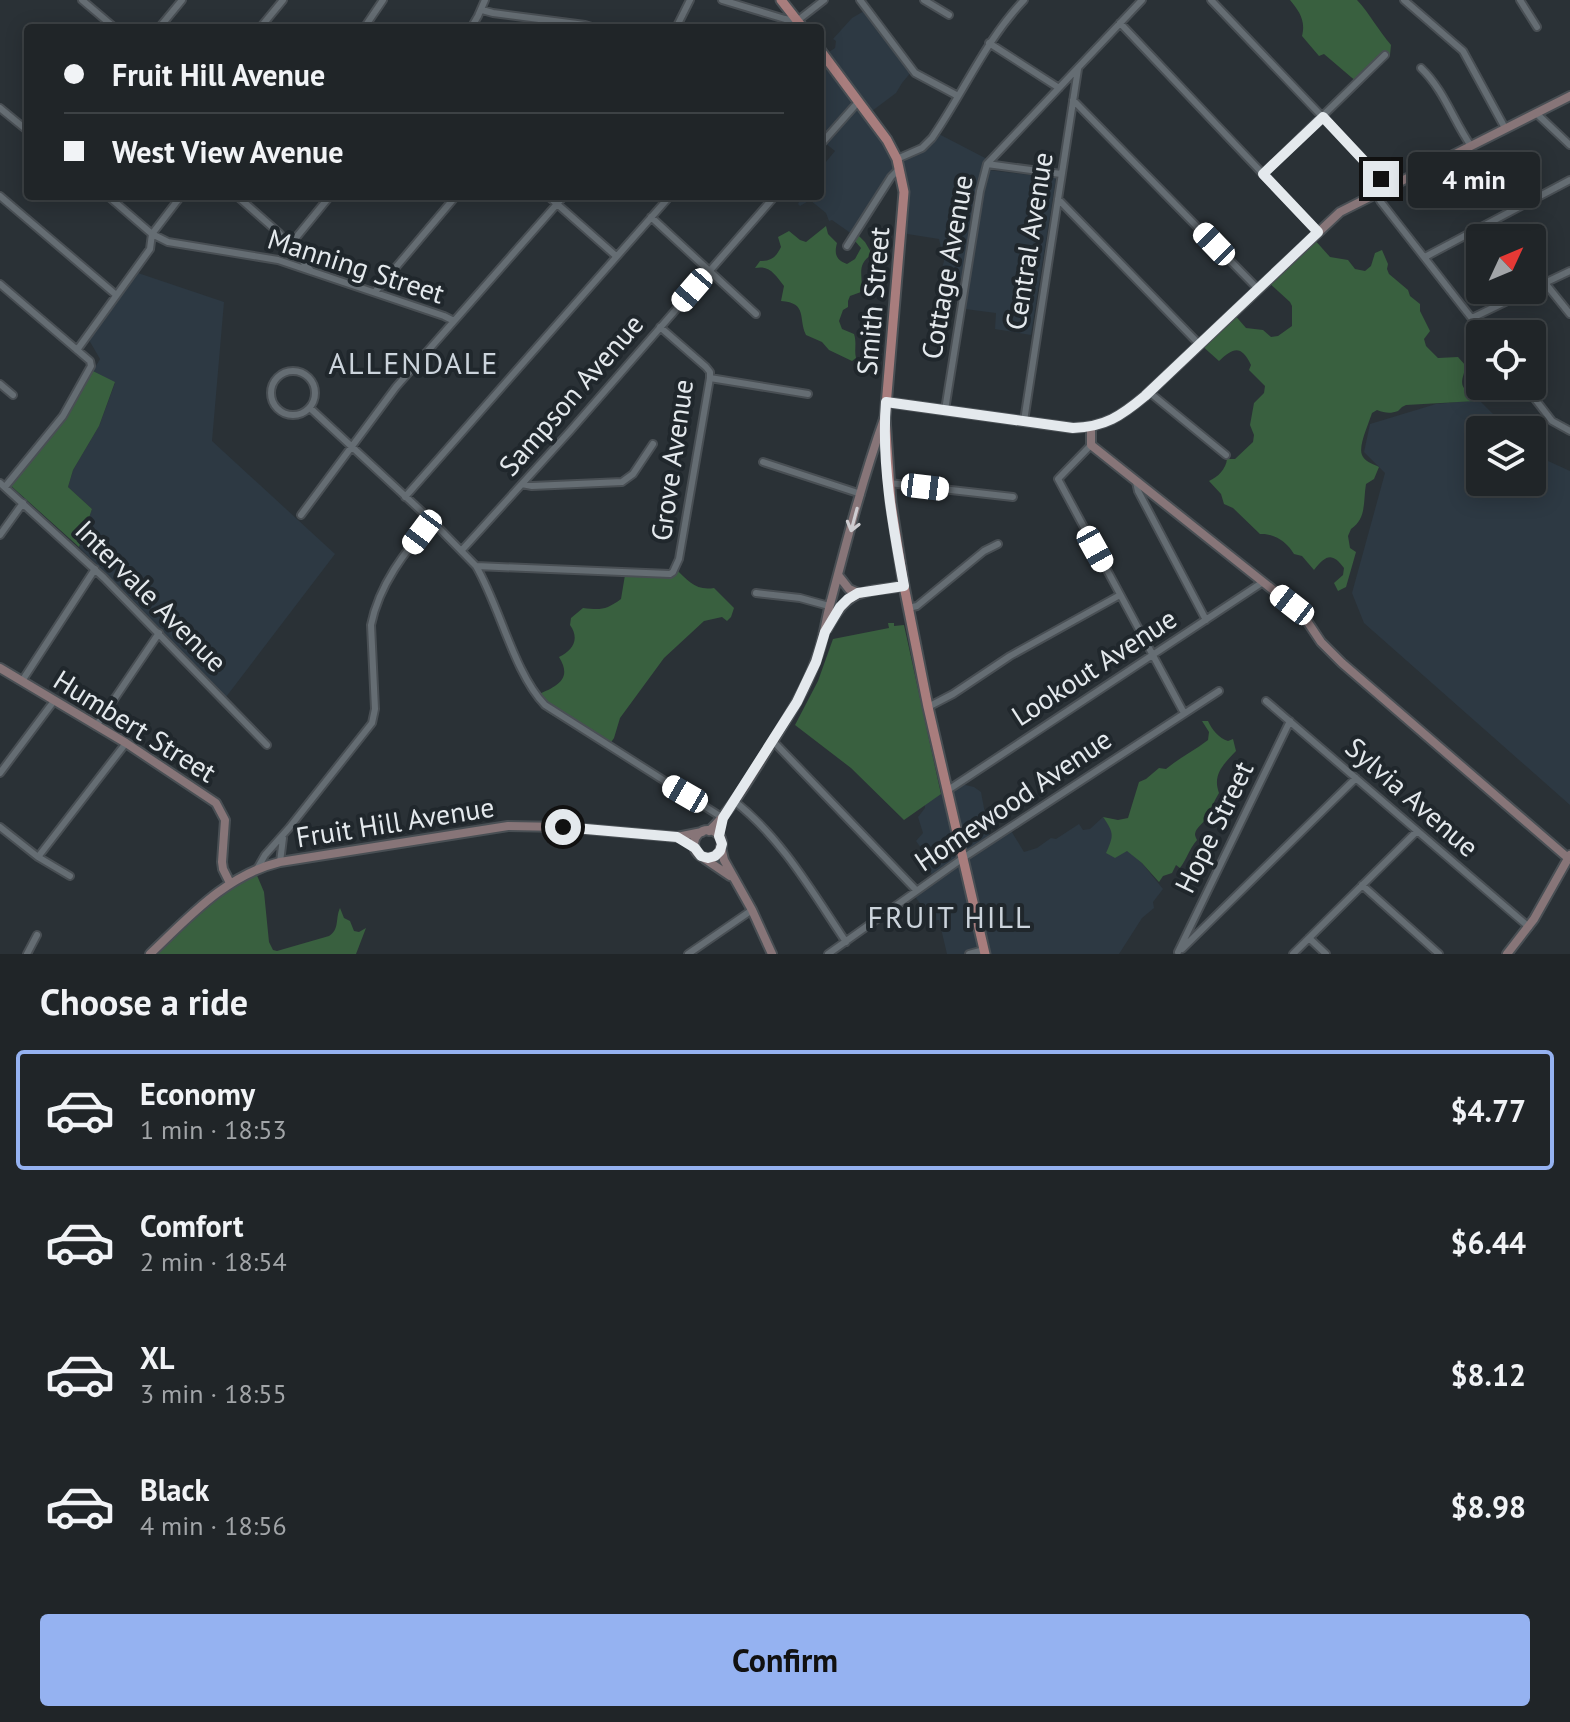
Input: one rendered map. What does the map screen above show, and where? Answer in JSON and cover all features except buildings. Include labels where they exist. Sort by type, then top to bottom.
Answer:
[{"type":"main road","points":[[781,0],[800,24]]},
{"type":"main road","name":"Smith Street","points":[[824,55],[887,140],[898,164],[904,200],[885,418],[889,483],[904,586],[928,707],[985,952]]},
{"type":"street","points":[[82,0],[110,24]]},
{"type":"street","points":[[162,24],[182,0]]},
{"type":"street","points":[[263,24],[283,0]]},
{"type":"street","points":[[367,24],[383,0]]},
{"type":"street","points":[[473,24],[485,0]]},
{"type":"street","points":[[678,24],[690,0]]},
{"type":"street","points":[[722,0],[800,24],[824,0]]},
{"type":"street","points":[[860,0],[915,73],[958,96]]},
{"type":"street","points":[[924,0],[949,15]]},
{"type":"street","points":[[847,246],[898,164],[927,144],[937,131],[989,43],[1024,0]]},
{"type":"street","name":"Cottage Avenue","points":[[945,410],[987,164],[1142,0]]},
{"type":"street","points":[[1211,0],[1387,188]]},
{"type":"street","points":[[1404,0],[1463,51],[1505,128]]},
{"type":"street","points":[[1520,0],[1537,27]]},
{"type":"street","points":[[482,10],[570,24]]},
{"type":"street","points":[[1120,23],[1318,232]]},
{"type":"street","points":[[989,43],[1059,88]]},
{"type":"street","points":[[1263,174],[1385,55]]},
{"type":"street","name":"Central Avenue","points":[[1024,421],[1078,67]]},
{"type":"street","points":[[1421,68],[1434,81],[1471,146]]},
{"type":"street","points":[[886,402],[1073,428],[1107,422],[1121,415],[1149,392],[1347,207],[1570,96]]},
{"type":"street","points":[[1073,100],[1258,289]]},
{"type":"street","points":[[824,140],[859,101]]},
{"type":"street","points":[[0,108],[24,128]]},
{"type":"street","points":[[1536,113],[1570,145]]},
{"type":"street","points":[[987,164],[1061,174]]},
{"type":"street","points":[[1425,257],[1570,180]]},
{"type":"street","points":[[1376,193],[1472,318],[1502,304]]},
{"type":"street","points":[[0,196],[115,294]]},
{"type":"street","points":[[1058,199],[1199,344]]},
{"type":"street","points":[[113,200],[152,234]]},
{"type":"street","points":[[77,350],[150,249],[152,234],[178,200]]},
{"type":"street","points":[[241,200],[290,245],[311,271]]},
{"type":"street","points":[[290,245],[327,200]]},
{"type":"street","points":[[375,292],[453,200]]},
{"type":"street","points":[[552,200],[616,256]]},
{"type":"street","points":[[301,515],[396,387],[560,200]]},
{"type":"street","points":[[405,497],[666,200]]},
{"type":"street","name":"Sampson Avenue","points":[[462,550],[771,200]]},
{"type":"street","points":[[651,217],[756,314]]},
{"type":"street","name":"Manning Street","points":[[152,234],[168,242],[278,260],[454,321]]},
{"type":"street","points":[[1546,283],[1570,271]]},
{"type":"street","points":[[1546,284],[1570,314]]},
{"type":"street","points":[[0,295],[3,286],[90,361],[90,370],[63,416],[2,485]]},
{"type":"street","name":"Grove Avenue","points":[[476,566],[664,575],[673,572],[679,559],[710,378],[706,367],[660,327]]},
{"type":"street","points":[[298,371],[308,376],[316,392],[310,408],[294,415],[278,410],[272,400],[271,388],[281,374],[298,371]]},
{"type":"street","points":[[710,378],[808,394]]},
{"type":"street","points":[[0,384],[13,395]]},
{"type":"street","points":[[1149,392],[1226,455]]},
{"type":"street","points":[[1536,400],[1552,421],[1570,431]]},
{"type":"street","points":[[310,408],[476,566],[528,682],[545,705],[723,818]]},
{"type":"street","points":[[772,954],[724,860],[719,836],[723,818],[809,679],[885,418]]},
{"type":"street","points":[[1091,427],[1091,445],[1058,479],[1184,713]]},
{"type":"street","points":[[522,484],[625,481],[653,444]]},
{"type":"street","points":[[1091,445],[1299,611],[1321,642],[1342,663],[1569,856],[1529,927],[1507,954]]},
{"type":"street","points":[[763,462],[861,494]]},
{"type":"street","points":[[1136,482],[1206,620]]},
{"type":"street","points":[[889,483],[1013,497]]},
{"type":"street","name":"Intervale Avenue","points":[[2,485],[95,569],[267,745]]},
{"type":"street","points":[[0,535],[23,503]]},
{"type":"street","points":[[257,869],[372,723],[375,709],[371,625],[374,611],[387,581],[432,521]]},
{"type":"street","points":[[908,608],[917,606],[984,551],[998,544]]},
{"type":"street","points":[[22,681],[95,569]]},
{"type":"street","points":[[838,575],[849,589],[858,593]]},
{"type":"street","name":"Lookout Avenue","points":[[948,790],[1263,582]]},
{"type":"street","points":[[825,632],[840,607],[858,593],[904,586]]},
{"type":"street","points":[[756,593],[800,598],[829,606]]},
{"type":"street","points":[[928,707],[1010,656],[1120,595]]},
{"type":"street","points":[[96,726],[159,633]]},
{"type":"street","name":"Humbert Street","points":[[0,668],[126,743],[219,807],[225,827],[223,869],[230,883]]},
{"type":"street","name":"Homewood Avenue","points":[[828,954],[963,858],[1219,691]]},
{"type":"street","points":[[0,773],[54,701]]},
{"type":"street","name":"Sylvia Avenue","points":[[1266,701],[1529,927]]},
{"type":"street","name":"Hope Street","points":[[1177,953],[1290,721]]},
{"type":"street","points":[[773,741],[916,890]]},
{"type":"street","points":[[38,857],[126,743]]},
{"type":"street","points":[[1177,953],[1356,778]]},
{"type":"street","points":[[734,801],[778,846],[846,942]]},
{"type":"street","points":[[723,818],[696,837],[695,848],[701,856],[733,879]]},
{"type":"street","name":"Fruit Hill Avenue","points":[[150,954],[230,883],[257,869],[280,862],[508,826],[563,827],[677,837],[705,831]]},
{"type":"street","points":[[0,827],[38,857],[70,876]]},
{"type":"street","points":[[705,831],[719,836]]},
{"type":"street","points":[[1293,954],[1417,831]]},
{"type":"street","points":[[280,862],[284,834]]},
{"type":"street","name":"Fruit Hill Avenue","points":[[677,837],[695,848]]},
{"type":"street","points":[[701,856],[715,856],[721,847]]},
{"type":"street","points":[[1362,885],[1439,954]]},
{"type":"street","points":[[688,954],[752,910]]},
{"type":"street","points":[[27,954],[37,935]]},
{"type":"street","points":[[1309,938],[1326,954]]},
{"type":"street","points":[[969,954],[985,952]]},
{"type":"shaded area","points":[[864,11],[912,71],[896,93],[868,114],[894,158],[912,154],[935,132],[987,159],[980,177],[964,279],[940,276],[944,261],[939,239],[901,233],[897,169],[856,232],[849,232],[829,221],[826,213],[810,200],[824,200],[824,164],[835,151],[824,142],[824,55],[835,48],[836,41],[833,39],[852,18]]},
{"type":"shaded area","points":[[988,170],[1056,178],[1031,335],[995,329],[996,313],[965,309]]},
{"type":"shaded area","points":[[138,273],[224,302],[212,441],[335,554],[226,697],[79,547],[92,509],[68,487],[73,470],[99,426],[115,383],[93,371],[100,359],[89,340]]},
{"type":"shaded area","points":[[1479,400],[1495,416],[1466,416],[1466,496],[1546,496],[1546,460],[1570,471],[1570,805],[1364,623],[1352,593],[1385,473],[1364,452],[1370,424],[1436,404]]},
{"type":"shaded area","points":[[957,783],[981,792],[989,835],[981,845],[1010,829],[1024,852],[1037,848],[1051,838],[1056,839],[1079,824],[1083,830],[1090,829],[1103,817],[1113,837],[1142,863],[1163,889],[1153,902],[1154,908],[1142,918],[1119,954],[947,954],[939,920],[930,921],[913,894],[933,876],[916,841],[923,833],[918,817],[925,808],[925,801],[928,797],[946,792]]},
{"type":"green space","points":[[1290,0],[1357,0],[1391,45],[1390,55],[1358,83],[1324,54],[1319,56],[1302,36],[1302,20]]},
{"type":"green space","points":[[826,226],[828,234],[837,243],[840,261],[847,264],[855,259],[861,248],[855,241],[856,233],[872,254],[862,267],[861,292],[850,296],[848,307],[843,310],[839,321],[842,329],[854,334],[856,358],[852,361],[806,335],[799,308],[781,301],[784,286],[768,269],[755,268],[760,261],[771,259],[777,253],[781,247],[778,237],[789,231],[806,242]]},
{"type":"green space","points":[[1313,238],[1330,257],[1348,260],[1355,269],[1365,271],[1371,266],[1375,253],[1382,250],[1389,274],[1420,304],[1420,311],[1430,331],[1424,339],[1426,346],[1438,358],[1458,357],[1466,366],[1462,379],[1466,400],[1476,401],[1406,405],[1395,412],[1377,410],[1372,413],[1361,451],[1365,459],[1379,467],[1374,479],[1366,484],[1360,520],[1348,536],[1350,548],[1356,552],[1346,587],[1338,591],[1334,583],[1343,575],[1344,568],[1336,559],[1329,557],[1314,570],[1284,542],[1260,534],[1233,508],[1224,504],[1221,494],[1209,481],[1221,472],[1227,459],[1235,459],[1253,442],[1250,425],[1254,403],[1264,393],[1265,386],[1249,370],[1251,365],[1240,351],[1228,353],[1219,361],[1200,344],[1233,313],[1246,328],[1263,330],[1271,337],[1292,326],[1290,302],[1267,281]]},
{"type":"green space","points":[[93,371],[115,382],[99,426],[73,470],[68,487],[92,509],[79,547],[10,485],[54,434]]},
{"type":"green space","points":[[675,568],[697,586],[714,588],[734,608],[731,617],[727,621],[722,617],[704,621],[664,658],[620,718],[614,738],[607,748],[547,712],[535,696],[555,686],[563,678],[563,665],[559,657],[568,651],[575,639],[571,618],[583,608],[603,608],[621,599],[625,575],[665,576]]},
{"type":"green space","points":[[888,623],[904,625],[941,794],[904,820],[851,768],[795,725],[818,681],[833,639],[889,628]]},
{"type":"green space","points":[[1202,721],[1208,721],[1222,738],[1228,741],[1233,739],[1236,751],[1218,775],[1219,793],[1196,832],[1197,840],[1180,868],[1176,865],[1172,873],[1163,876],[1159,882],[1127,851],[1115,858],[1106,853],[1112,834],[1103,817],[1128,818],[1139,782],[1159,768],[1166,769],[1208,740],[1209,732]]},
{"type":"green space","points":[[256,873],[264,892],[269,942],[273,950],[329,936],[336,927],[340,908],[354,931],[366,928],[356,954],[150,954],[215,895]]},
{"type":"district","name":"ALLENDALE","points":[[414,364]]},
{"type":"district","name":"FRUIT HILL","points":[[950,918]]},
{"type":"route","points":[[563,827],[677,837],[705,858],[718,854],[723,818],[797,702],[832,618],[848,599],[858,593],[904,586],[889,483],[886,402],[1073,428],[1107,422],[1145,396],[1318,232],[1263,174],[1323,117],[1381,179]]}]
